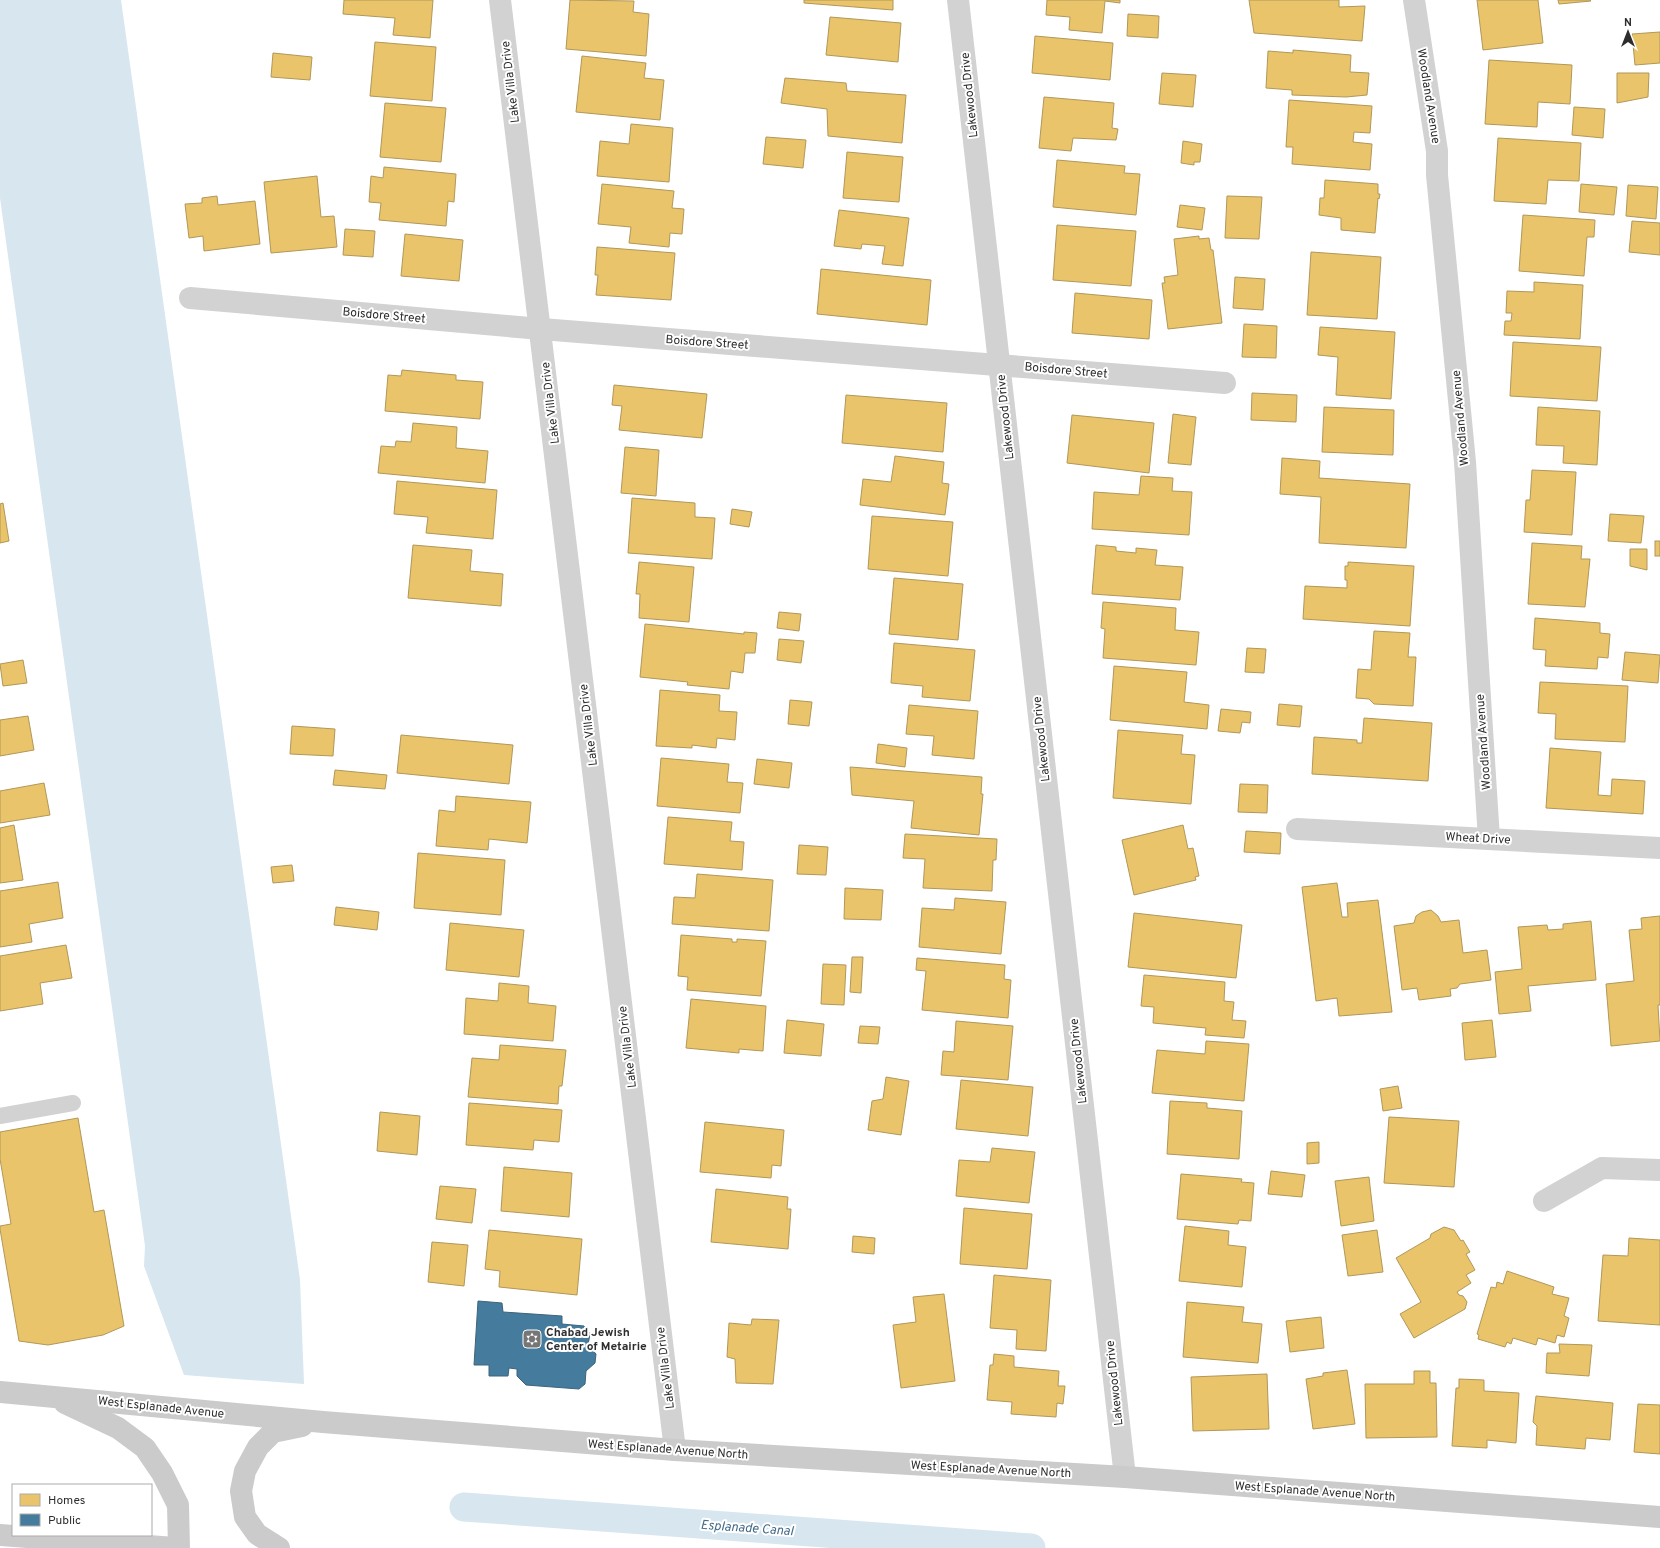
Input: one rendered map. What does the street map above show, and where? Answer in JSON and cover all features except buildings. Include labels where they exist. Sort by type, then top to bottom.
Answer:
[{"type":"main road","name":"West Esplanade Avenue","points":[[0,1392],[323,1422]]},
{"type":"main road","points":[[51,1396],[118,1428],[145,1448],[162,1473],[178,1505],[179,1548]]},
{"type":"main road","name":"West Esplanade Avenue North","points":[[323,1422],[675,1450],[1125,1477],[1660,1517]]},
{"type":"main road","points":[[278,1548],[257,1534],[245,1517],[241,1491],[245,1471],[258,1447],[274,1432],[323,1422]]},
{"type":"main road","points":[[0,1535],[12,1536]]},
{"type":"main road","points":[[13,1536],[175,1548]]},
{"type":"street","name":"Lake Villa Drive","points":[[500,0],[541,329],[675,1450]]},
{"type":"street","name":"Lakewood Drive","points":[[958,0],[1125,1477]]},
{"type":"street","name":"Woodland Avenue","points":[[1414,0],[1437,151],[1437,175],[1465,462],[1489,839]]},
{"type":"street","name":"Boisdore Street","points":[[190,298],[541,329],[1225,383]]},
{"type":"street","name":"Wheat Drive","points":[[1297,829],[1660,848]]},
{"type":"street","points":[[1544,1201],[1602,1168],[1660,1170]]},
{"type":"lane","points":[[0,1116],[73,1103]]},
{"type":"shaded area","points":[[0,0],[121,0],[300,1280],[304,1384],[184,1375],[144,1266],[145,1246],[0,198]]},
{"type":"waterway","name":"Esplanade Canal","points":[[464,1507],[1031,1548]]},
{"type":"place","name":"Chabad Jewish Center of Metairie","points":[[532,1339]]}]
